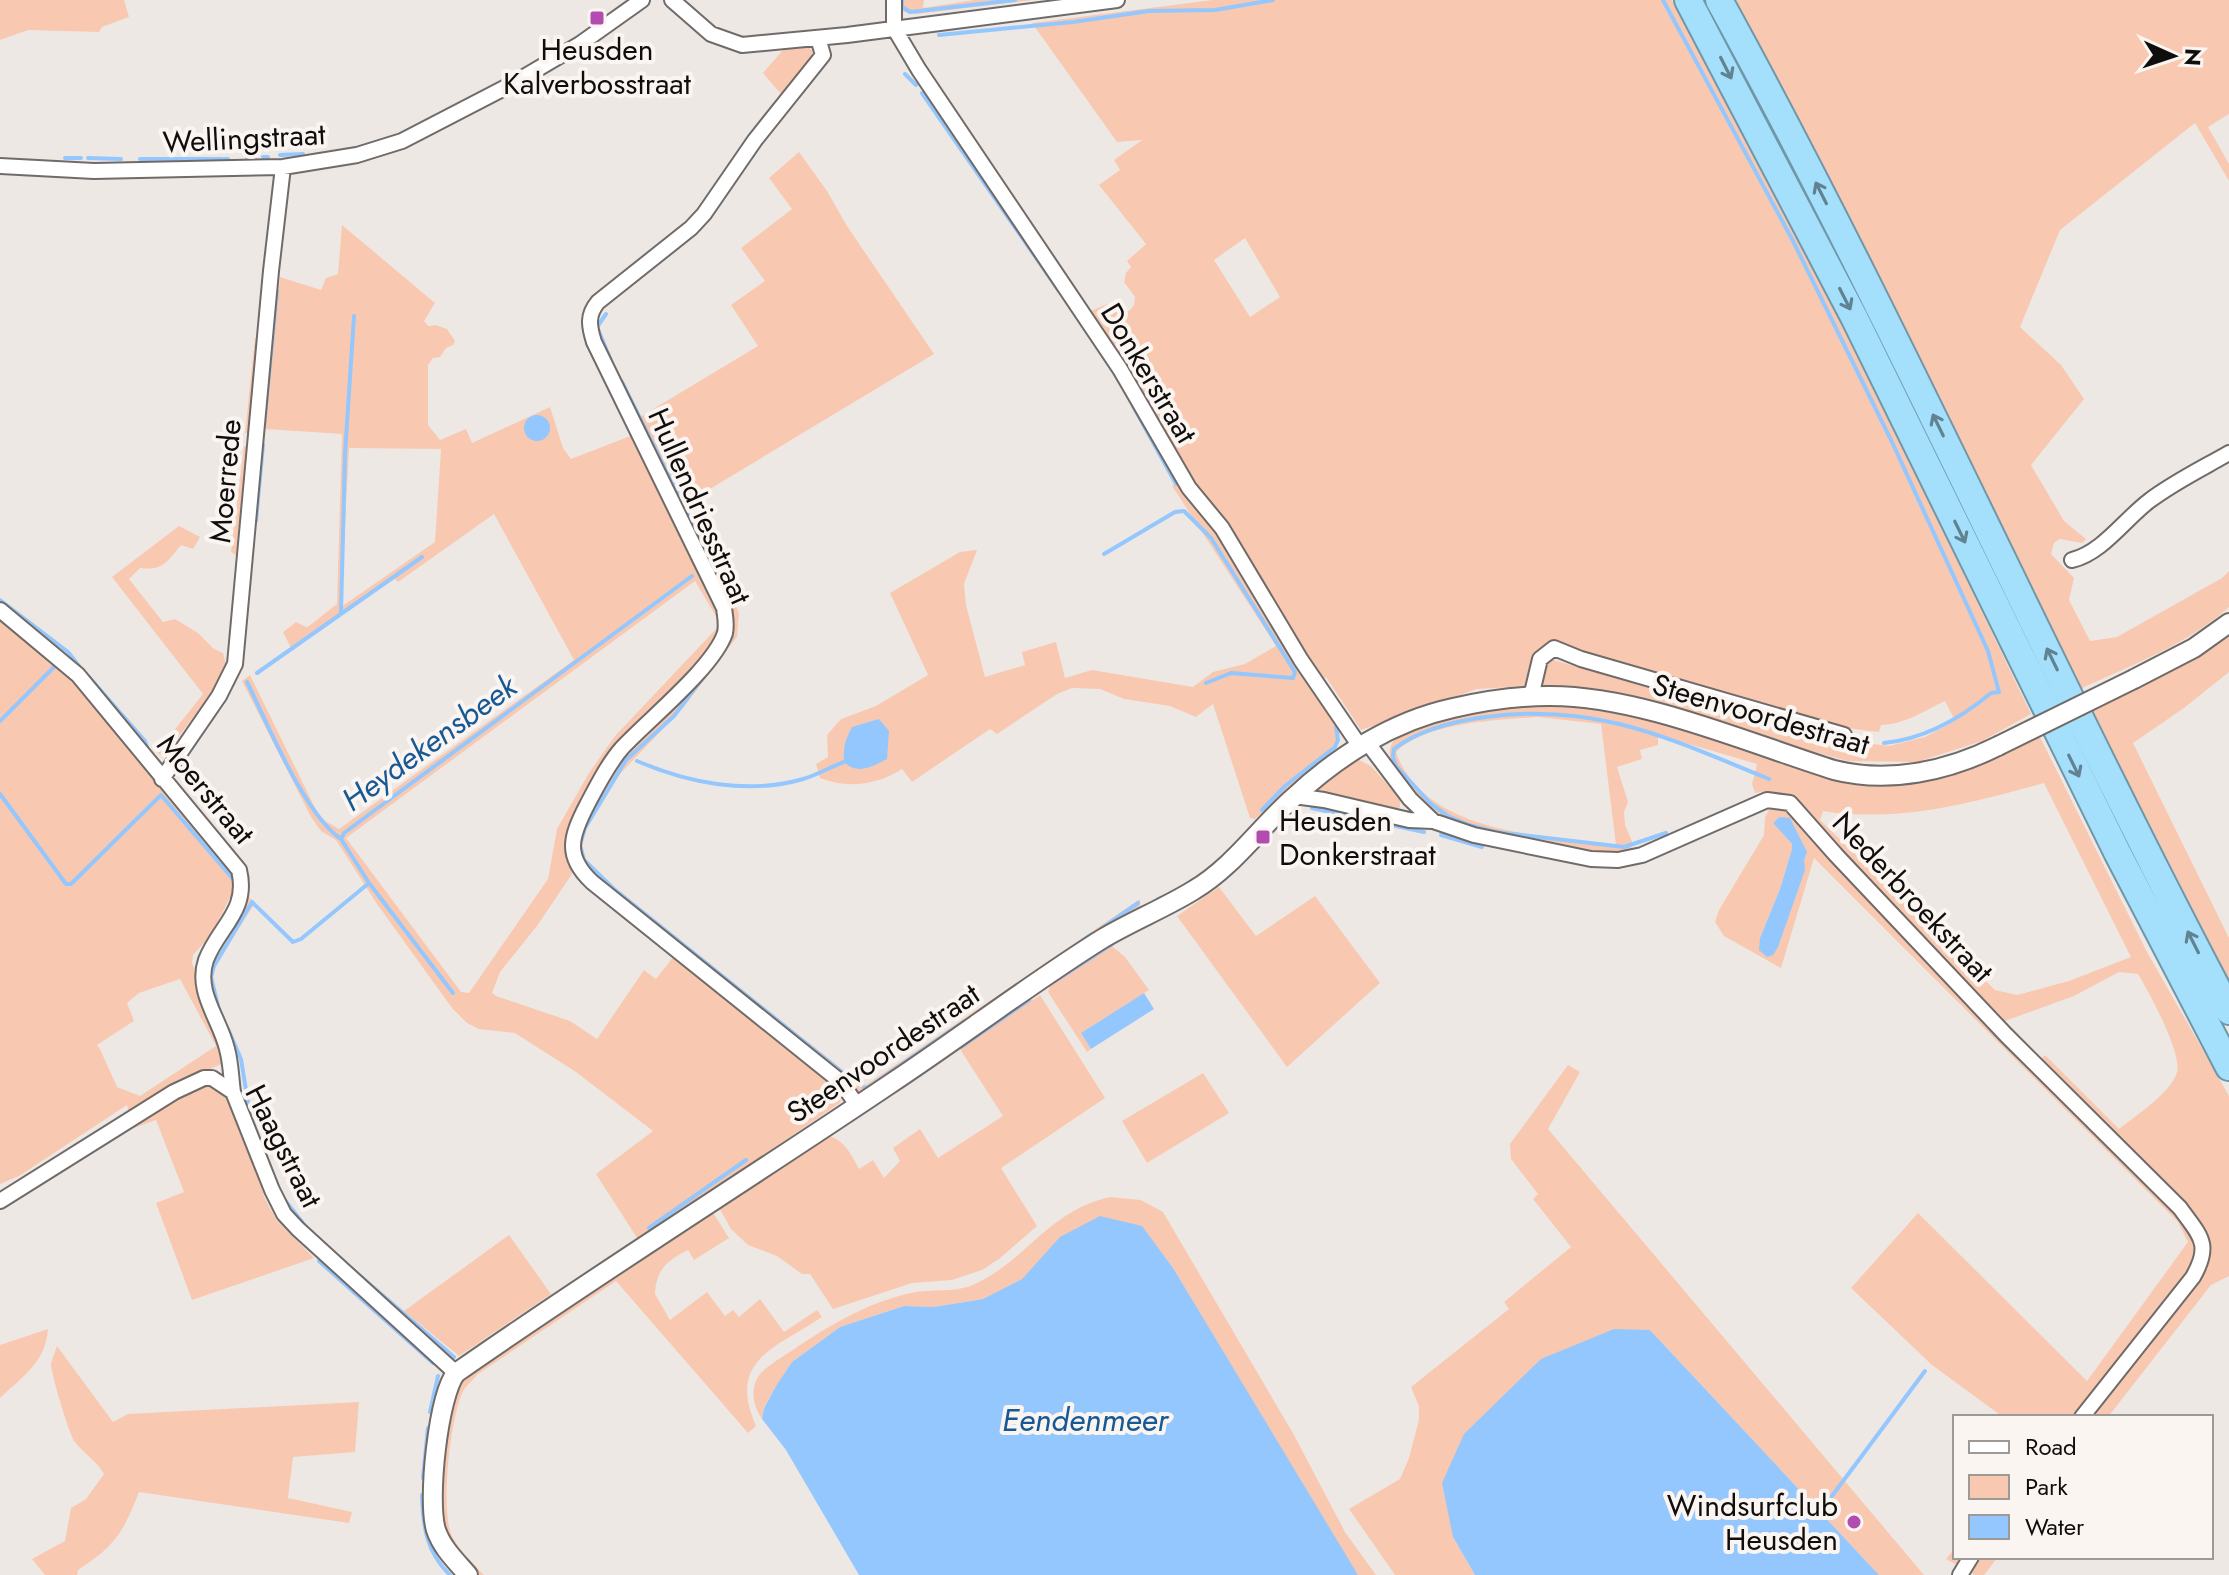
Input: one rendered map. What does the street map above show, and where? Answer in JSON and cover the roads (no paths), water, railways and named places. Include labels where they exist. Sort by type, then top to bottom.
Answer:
[{"type":"highway","points":[[1688,0],[1854,317],[2110,838],[2229,1067]]},
{"type":"highway","points":[[1719,0],[1879,304],[2135,830],[2229,1011]]},
{"type":"street","name":"Wellingstraat","points":[[0,166],[94,171],[283,167],[351,157],[402,141],[569,52],[642,0]]},
{"type":"street","points":[[672,0],[711,34],[742,45],[1117,0]]},
{"type":"street","points":[[894,0],[894,28]]},
{"type":"street","name":"Donkerstraat","points":[[894,28],[1120,369],[1189,488],[1222,528],[1301,660],[1363,744],[1433,821]]},
{"type":"street","name":"Hullendriesstraat","points":[[818,38],[823,55],[819,62],[787,97],[704,214],[691,228],[598,302],[590,315],[594,342],[724,608],[726,622],[716,649],[614,758],[577,824],[572,849],[575,860],[592,882],[841,1082],[857,1105]]},
{"type":"street","name":"Moerrede","points":[[162,779],[219,696],[235,664],[283,167]]},
{"type":"street","points":[[2072,560],[2087,557],[2159,494],[2229,453]]},
{"type":"street","name":"Moerstraat","points":[[0,610],[78,675],[239,870],[242,880],[239,906],[212,949],[204,975],[205,992],[227,1048],[233,1092]]},
{"type":"street","name":"Steenvoordestraat","points":[[456,1373],[1103,938],[1196,889],[1215,875],[1294,796],[1363,744],[1422,716],[1449,708],[1531,697],[1575,697],[1644,709],[1834,770],[1859,775],[1927,771],[1998,746],[2194,648],[2229,623]]},
{"type":"street","name":"Steenvoordestraat","points":[[1531,697],[1540,659],[1554,648],[1581,659],[1844,735]]},
{"type":"street","name":"Nederbroekstraat","points":[[1294,796],[1409,820],[1433,821],[1474,835],[1591,859],[1618,860],[1642,855],[1767,800],[1790,803],[2006,1035],[2180,1208],[2203,1241],[2202,1260],[2193,1277],[2084,1415]]},
{"type":"street","name":"Haagstraat","points":[[0,1201],[133,1116],[204,1078],[212,1078],[233,1092],[284,1214],[456,1373]]},
{"type":"street","points":[[456,1373],[446,1392],[440,1426],[433,1505],[436,1528],[444,1547],[468,1575]]},
{"type":"water","points":[[537,415],[546,419],[550,428],[546,437],[537,441],[528,437],[524,428],[528,419]]},
{"type":"water","points":[[879,719],[889,731],[887,759],[865,768],[849,766],[844,762],[844,752],[852,727]]},
{"type":"water","points":[[1779,817],[1790,818],[1807,852],[1805,870],[1778,947],[1773,955],[1767,957],[1759,950],[1760,938],[1792,849],[1792,844],[1773,823]]},
{"type":"water","points":[[1144,993],[1154,1009],[1091,1049],[1081,1033]]},
{"type":"water","name":"Eendenmeer","points":[[1100,1216],[1142,1226],[1173,1268],[1358,1575],[859,1575],[786,1450],[762,1419],[764,1408],[792,1362],[840,1327],[904,1306],[934,1307],[983,1299],[1022,1279],[1060,1237]]},
{"type":"water","points":[[1614,1329],[1650,1330],[1879,1575],[1475,1575],[1453,1537],[1442,1483],[1464,1434],[1541,1359]]},
{"type":"waterway","points":[[902,1],[902,7],[910,12],[1015,0]]},
{"type":"waterway","points":[[939,35],[1149,11],[1215,10],[1273,0]]},
{"type":"waterway","points":[[1663,0],[1793,241],[1892,442],[1988,651],[1999,692],[1991,693],[1955,719],[1928,732],[1884,743]]},
{"type":"waterway","points":[[905,74],[916,85]]},
{"type":"waterway","points":[[922,93],[1059,291]]},
{"type":"waterway","points":[[280,155],[303,154]]},
{"type":"waterway","points":[[263,157],[268,157]]},
{"type":"waterway","points":[[65,158],[81,158]]},
{"type":"waterway","points":[[88,158],[121,159]]},
{"type":"waterway","points":[[140,159],[228,159]]},
{"type":"waterway","points":[[247,159],[255,159]]},
{"type":"waterway","points":[[264,426],[277,291]]},
{"type":"waterway","points":[[1067,302],[1117,377]]},
{"type":"waterway","name":"Heydekensbeek","points":[[606,314],[597,327],[612,363]]},
{"type":"waterway","points":[[341,614],[345,454],[354,316]]},
{"type":"waterway","name":"Heydekensbeek","points":[[622,382],[712,563]]},
{"type":"waterway","points":[[1133,406],[1176,484]]},
{"type":"waterway","points":[[256,521],[263,445]]},
{"type":"waterway","points":[[1104,554],[1175,512],[1184,511],[1211,538],[1295,672],[1293,678],[1231,673],[1206,683]]},
{"type":"waterway","points":[[257,673],[422,557]]},
{"type":"waterway","name":"Heydekensbeek","points":[[219,1010],[211,977],[214,966],[252,902],[293,942],[301,939],[369,883],[341,839],[344,833],[692,576]]},
{"type":"waterway","points":[[0,600],[68,652],[83,671]]},
{"type":"waterway","points":[[726,646],[732,637]]},
{"type":"waterway","points":[[0,721],[56,665]]},
{"type":"waterway","points":[[707,672],[674,716],[626,760],[585,828],[580,845],[584,860],[614,889],[853,1081]]},
{"type":"waterway","points":[[89,677],[147,747]]},
{"type":"waterway","points":[[247,682],[301,790],[327,827],[341,839]]},
{"type":"waterway","points":[[1666,833],[1624,847],[1496,832],[1469,825],[1431,804],[1396,766],[1394,749],[1438,727],[1462,721],[1526,714],[1563,715],[1632,727],[1769,779]]},
{"type":"waterway","points":[[1262,810],[1285,786],[1335,747],[1338,740],[1336,727]]},
{"type":"waterway","points":[[637,761],[697,781],[740,786],[782,784],[844,762]]},
{"type":"waterway","points":[[0,794],[66,884],[71,884],[161,795],[233,879]]},
{"type":"waterway","points":[[1312,808],[1424,832]]},
{"type":"waterway","points":[[1441,835],[1482,847]]},
{"type":"waterway","points":[[369,883],[453,993]]},
{"type":"waterway","points":[[1158,899],[1174,892]]},
{"type":"waterway","points":[[1101,929],[1138,903]]},
{"type":"waterway","points":[[1078,944],[1092,934]]},
{"type":"waterway","points":[[1055,981],[1112,944]]},
{"type":"waterway","points":[[961,1047],[1029,1000]]},
{"type":"waterway","points":[[864,1088],[965,1021]]},
{"type":"waterway","name":"Heydekensbeek","points":[[228,1029],[241,1059],[250,1115],[274,1177]]},
{"type":"waterway","points":[[649,1228],[746,1160]]},
{"type":"waterway","name":"Heydekensbeek","points":[[284,1199],[306,1227]]},
{"type":"waterway","points":[[319,1261],[433,1363]]},
{"type":"waterway","name":"Heydekensbeek","points":[[351,1268],[454,1357]]},
{"type":"waterway","points":[[1817,1512],[1925,1371]]},
{"type":"waterway","name":"Heydekensbeek","points":[[430,1412],[438,1376]]},
{"type":"waterway","name":"Heydekensbeek","points":[[423,1478],[428,1428]]},
{"type":"waterway","name":"Heydekensbeek","points":[[422,1495],[427,1538],[450,1575]]},
{"type":"place","name":"Heusden Kalverbosstraat","points":[[597,18]]},
{"type":"place","name":"Heusden Donkerstraat","points":[[1263,837]]},
{"type":"place","name":"Windsurfclub Heusden","points":[[1854,1522]]}]
